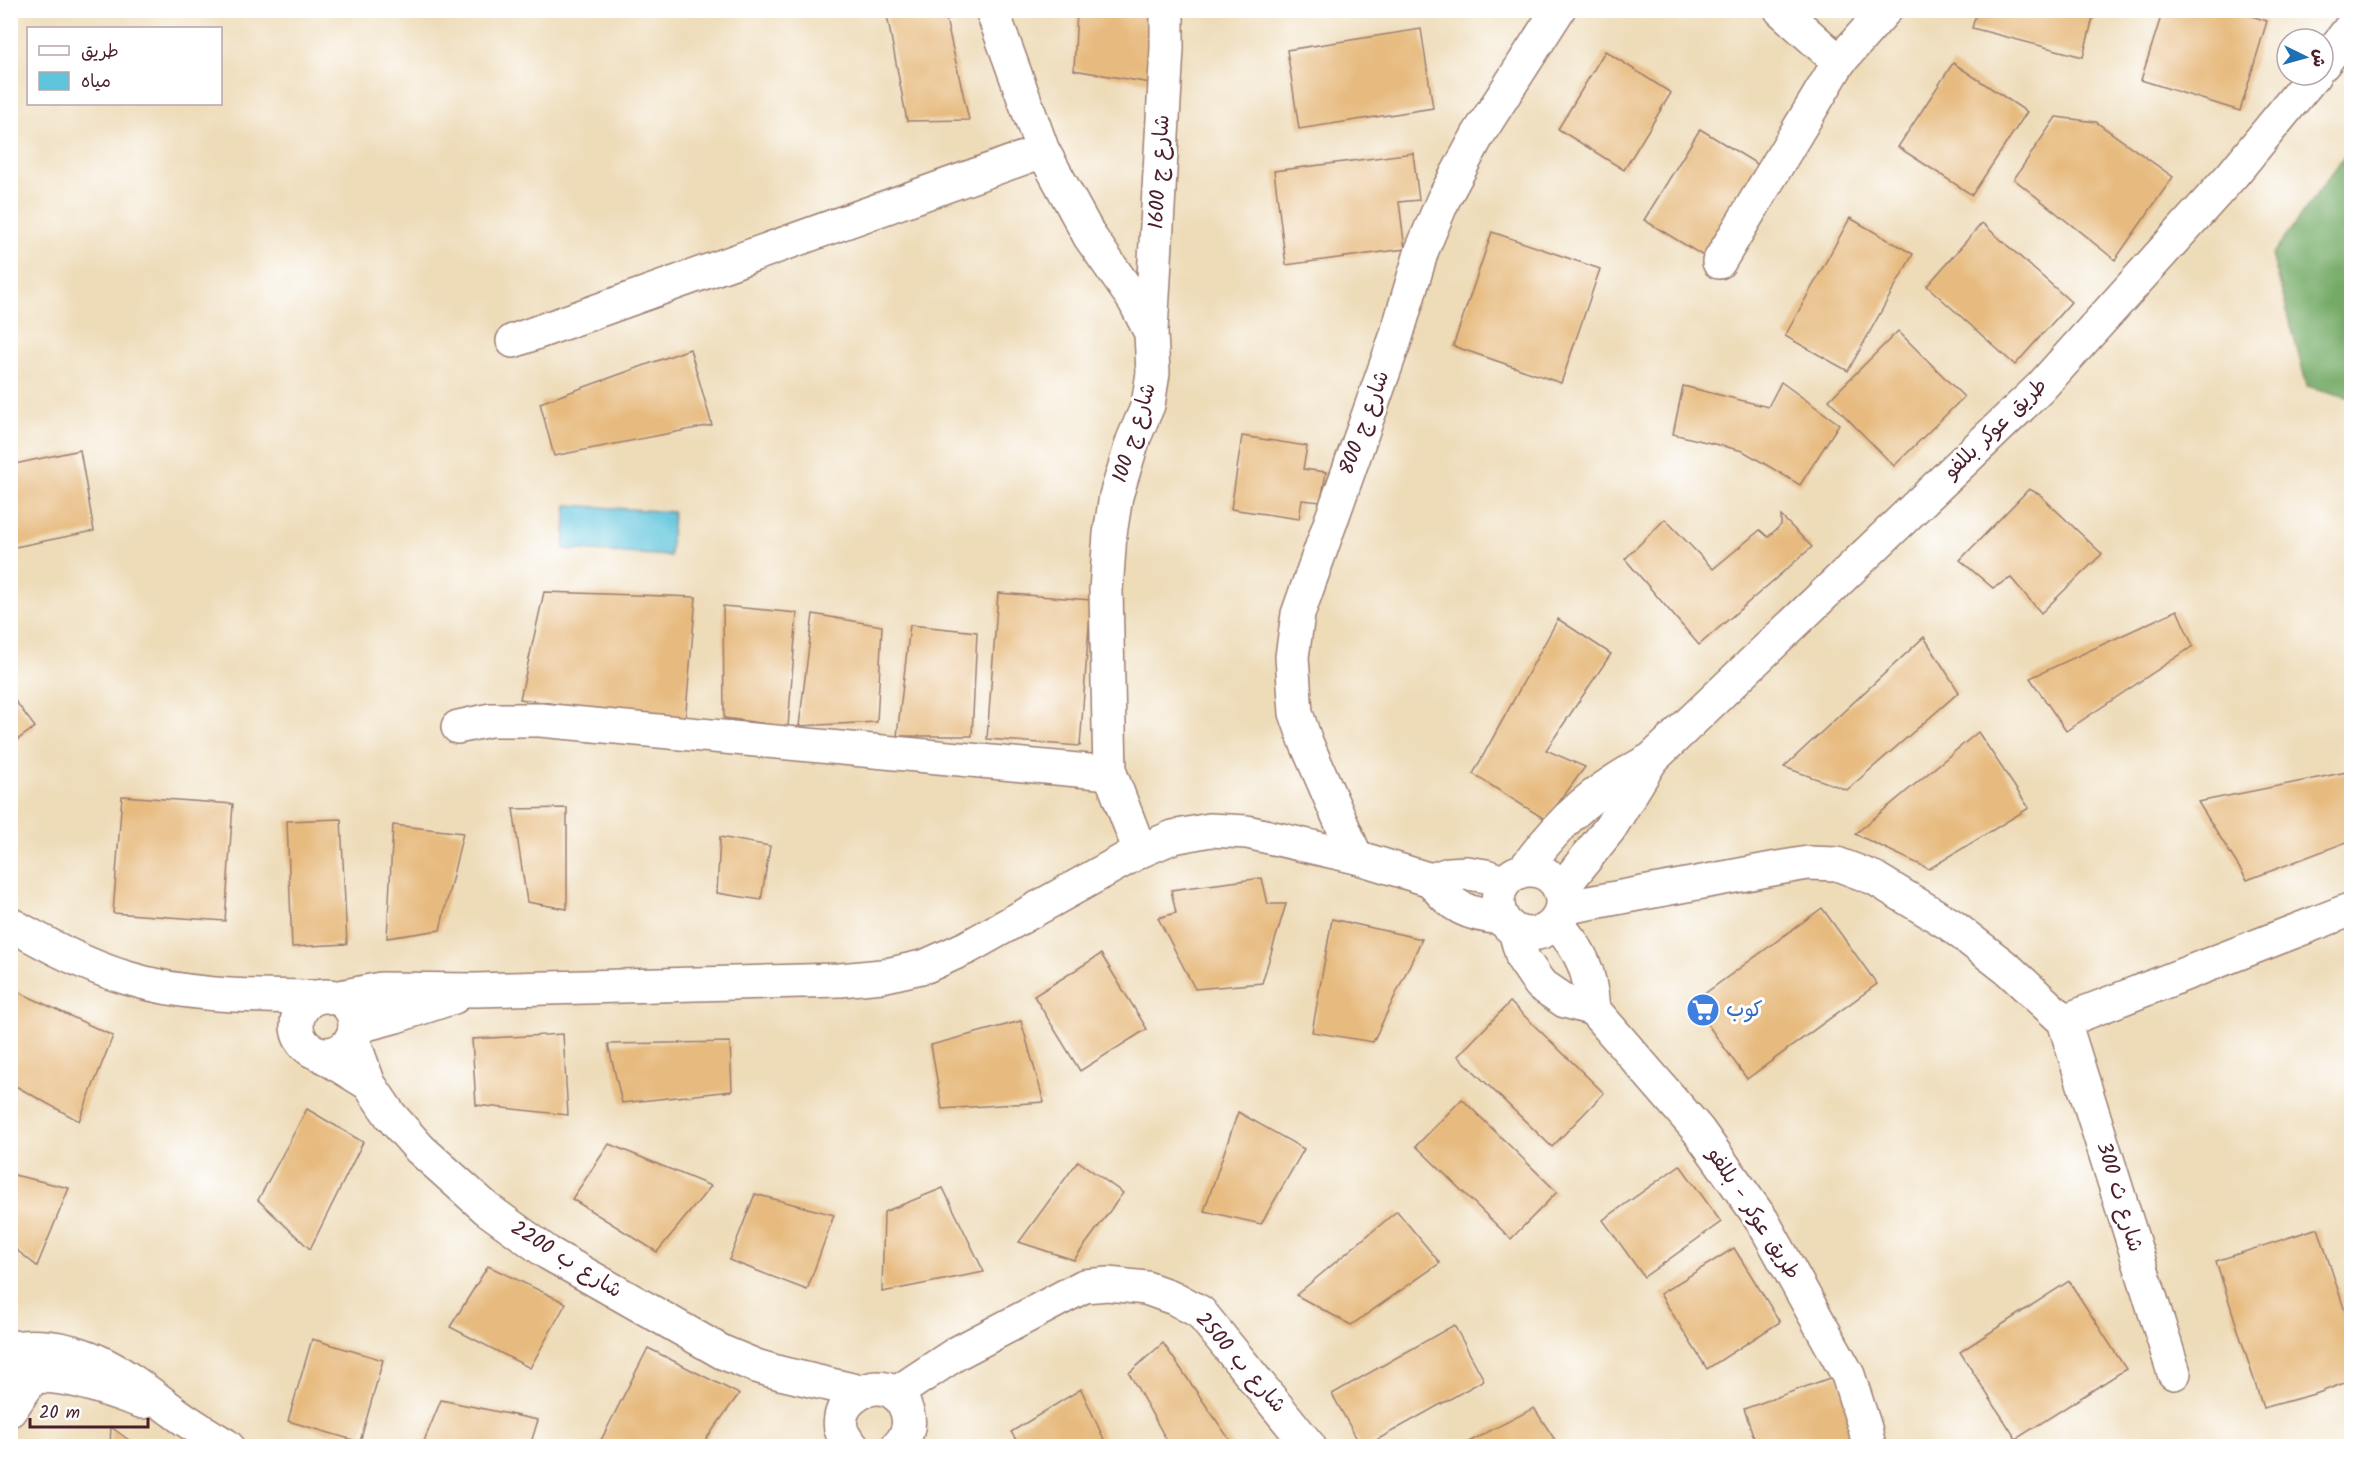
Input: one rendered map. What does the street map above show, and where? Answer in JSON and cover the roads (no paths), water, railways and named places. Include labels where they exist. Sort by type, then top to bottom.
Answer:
[{"type":"street","name":"شارع ج 100","points":[[992,10],[1043,152],[1090,237],[1134,300],[1151,333],[1153,373],[1148,405],[1133,440],[1116,496],[1110,534],[1106,590],[1110,773],[1140,851]]},
{"type":"street","name":"شارع ج 1600","points":[[1151,333],[1167,60],[1167,10]]},
{"type":"street","name":"شارع ج 800","points":[[1356,857],[1306,742],[1296,713],[1292,657],[1298,614],[1396,337],[1422,250],[1443,200],[1478,135],[1558,10]]},
{"type":"street","points":[[1781,10],[1839,62]]},
{"type":"street","points":[[1719,262],[1839,62],[1885,10]]},
{"type":"street","points":[[2335,48],[2352,26]]},
{"type":"street","name":"طريق عوكر بللفو","points":[[1559,907],[1652,759],[2040,388],[2233,174],[2304,87]]},
{"type":"street","points":[[513,341],[1043,152]]},
{"type":"street","points":[[458,727],[490,720],[540,720],[1110,773]]},
{"type":"street","name":"طريق عوكر بللفو","points":[[1514,877],[1550,835],[1580,805],[1615,779],[1652,759]]},
{"type":"street","points":[[10,924],[56,950],[126,978],[194,992],[261,996],[316,1005],[348,1006],[354,1019],[353,1032],[340,1051],[330,1054],[320,1054],[310,1050],[302,1042],[298,1032],[316,1005],[381,989],[476,990],[840,980],[882,976],[926,966],[968,947],[1140,851],[1173,837],[1210,830],[1246,832],[1356,857],[1431,880],[1449,874],[1467,873],[1514,877],[1539,870],[1552,878],[1559,907],[1572,940],[1584,962],[1591,985],[1593,1009],[1565,1001],[1540,984],[1523,959],[1497,907],[1498,894],[1514,877]]},
{"type":"street","points":[[1431,880],[1443,897],[1461,909],[1508,925],[1529,935],[1544,932],[1559,907],[1778,868],[1808,864],[1837,864],[1874,878],[1951,925],[2009,970],[2064,1020],[2352,909]]},
{"type":"street","points":[[353,1032],[476,990]]},
{"type":"street","name":"طريق عوكر - بللفو","points":[[1593,1009],[1698,1130],[1762,1220],[1848,1375],[1869,1446]]},
{"type":"street","name":"شارع ث 300","points":[[2064,1020],[2174,1373]]},
{"type":"street","name":"شارع ب 2200","points":[[353,1032],[369,1084],[390,1115],[452,1179],[487,1209],[548,1253],[722,1352],[756,1366],[803,1379],[846,1426]]},
{"type":"street","name":"شارع ب 2200","points":[[320,1054],[369,1084]]},
{"type":"street","name":"شارع ب 2500","points":[[902,1430],[932,1370],[957,1353],[1084,1286],[1108,1284],[1146,1288],[1174,1298],[1200,1312],[1309,1446]]},
{"type":"street","points":[[10,1348],[30,1345],[83,1354],[116,1369],[146,1389],[174,1412],[227,1446]]},
{"type":"street","points":[[10,1410],[23,1376],[71,1378],[174,1412]]},
{"type":"street","points":[[846,1426],[872,1388],[884,1389],[902,1430]]},
{"type":"water","points":[[567,505],[673,512],[670,556],[564,549]]},
{"type":"place","name":"كوب","points":[[1703,1010]]}]
